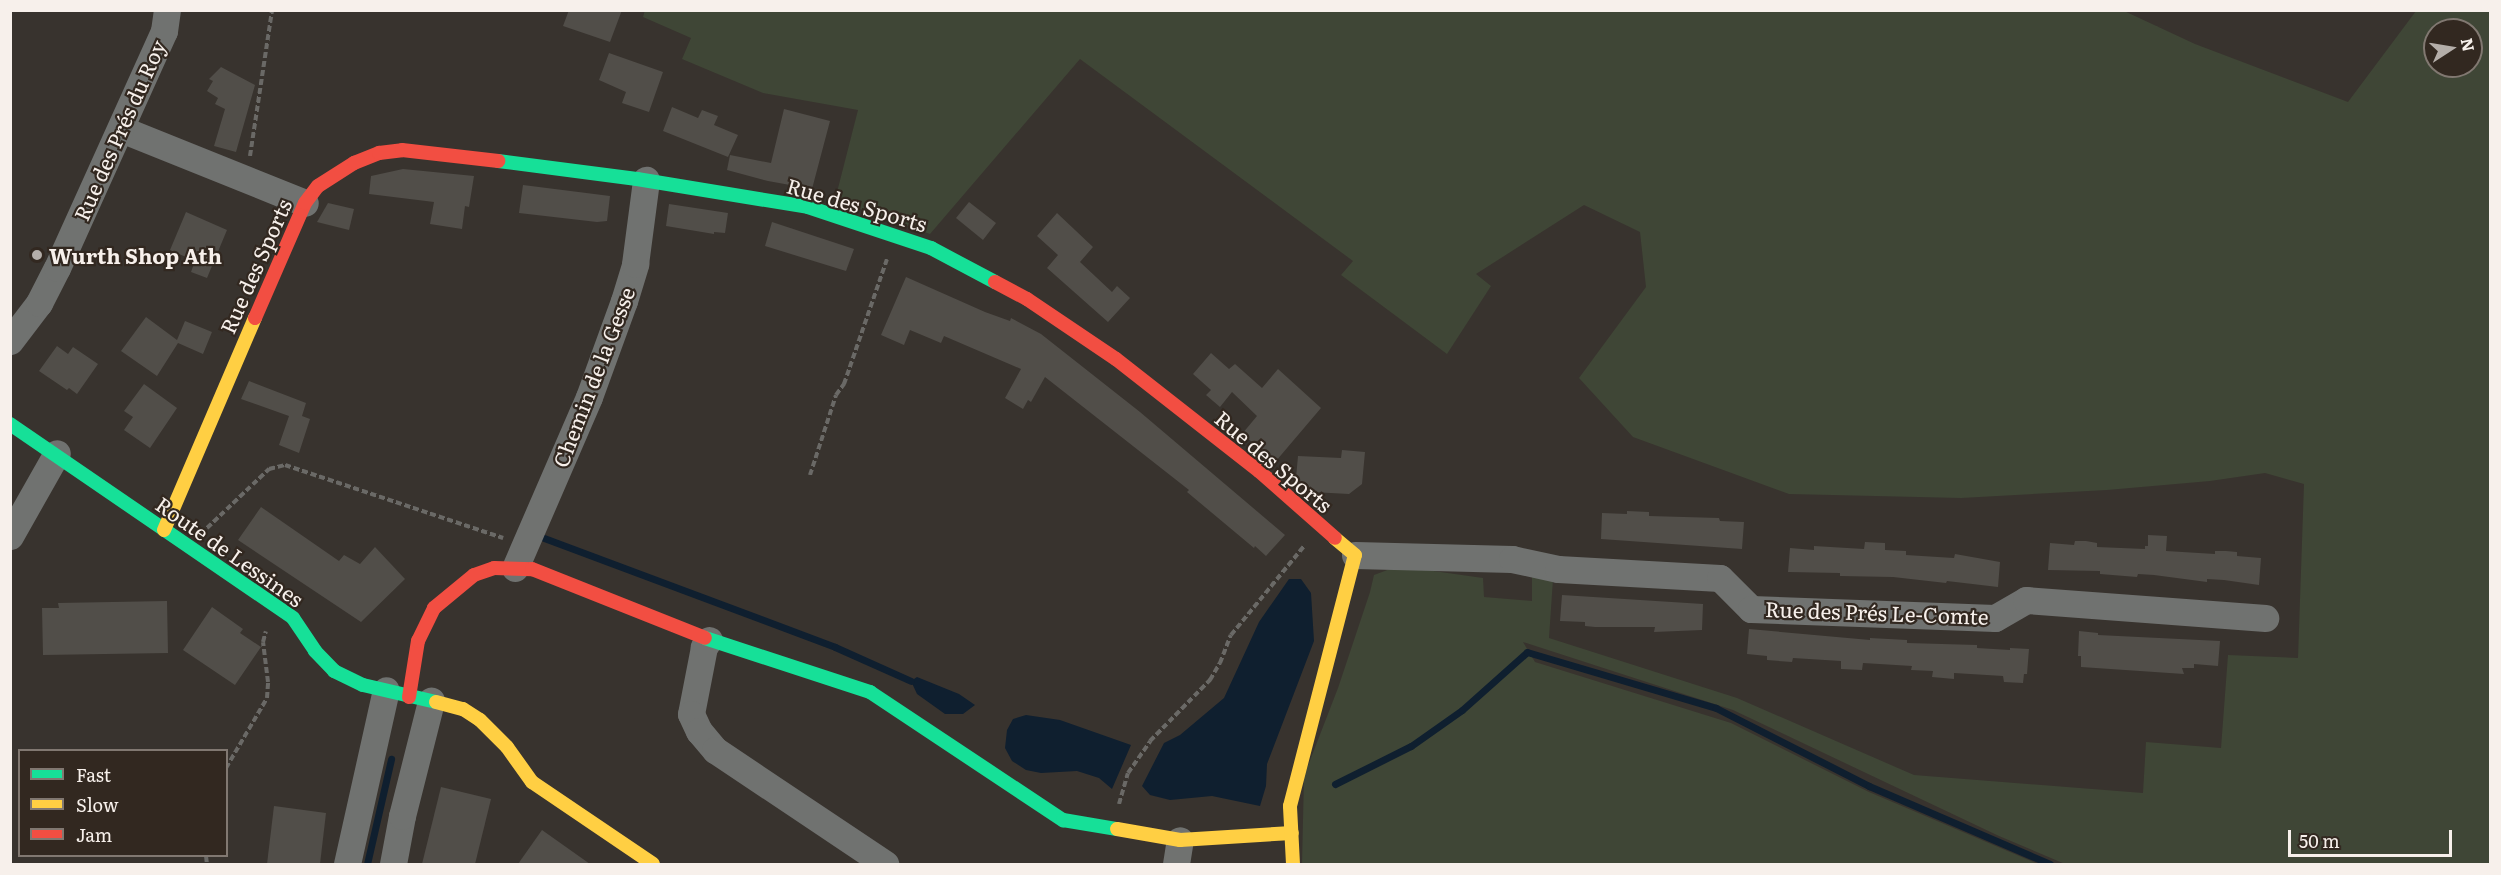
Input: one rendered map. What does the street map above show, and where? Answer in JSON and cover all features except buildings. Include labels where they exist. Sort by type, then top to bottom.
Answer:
[{"type":"street","name":"Rue des Prés du Roy","points":[[10,340],[39,303],[57,268],[164,31],[167,10]]},
{"type":"street","points":[[121,129],[305,203]]},
{"type":"street","name":"Rue des Sports","points":[[164,530],[305,203],[318,186],[354,163],[380,153],[402,150],[646,180],[808,207],[931,248],[1027,299],[1116,359],[1259,471],[1321,528],[1355,555]]},
{"type":"street","name":"Chemin de la Gesse","points":[[520,557],[589,397],[624,302],[635,264],[646,180]]},
{"type":"street","name":"Route de Lessines","points":[[10,424],[57,453],[292,618],[315,651],[334,671],[363,685],[463,709],[480,720],[507,747],[532,782],[653,864]]},
{"type":"street","points":[[10,536],[57,453]]},
{"type":"street","points":[[1293,864],[1290,806],[1355,555]]},
{"type":"street","name":"Rue des Prés Le-Comte","points":[[1355,555],[1512,560],[1558,569],[1720,578],[1751,609],[1995,618],[2026,600],[2265,618]]},
{"type":"street","points":[[393,864],[402,816],[409,696],[418,641],[434,608],[454,589],[474,575],[520,557],[532,569],[710,640],[870,692],[1063,820],[1178,852],[1292,833]]},
{"type":"street","points":[[710,640],[704,647],[691,714],[699,731],[715,750],[885,864]]},
{"type":"street","points":[[347,864],[409,696]]},
{"type":"path","points":[[247,181],[272,10]]},
{"type":"path","points":[[810,475],[836,395],[844,384],[895,236]]},
{"type":"path","points":[[202,556],[202,533],[269,470],[285,465],[520,557]]},
{"type":"path","points":[[1125,809],[1118,807],[1128,773],[1150,741],[1203,688],[1221,663],[1231,635],[1243,617],[1291,559],[1321,528]]},
{"type":"path","points":[[228,765],[267,698],[268,682],[263,642],[268,623],[277,607]]},
{"type":"green space","points":[[645,10],[2122,10],[2195,44],[2348,102],[2416,11],[2490,11],[2490,864],[2065,864],[1999,836],[1733,710],[1523,642],[1535,662],[1731,723],[1869,792],[2038,864],[1302,864],[1304,776],[1338,688],[1374,575],[1398,566],[1483,578],[1484,597],[1532,601],[1532,576],[1553,579],[1549,638],[1737,698],[1914,775],[2143,793],[2146,742],[2221,748],[2228,655],[2298,658],[2304,484],[2265,473],[2210,481],[2107,490],[1961,498],[1789,494],[1633,437],[1579,378],[1646,287],[1640,232],[1584,205],[1476,274],[1491,286],[1447,354],[1341,275],[1353,261],[1080,59],[930,234],[835,200],[858,110],[763,93],[682,59],[691,38],[643,17]]},
{"type":"water","points":[[1289,579],[1301,579],[1311,593],[1314,641],[1267,764],[1266,786],[1260,806],[1212,796],[1170,800],[1150,795],[1142,786],[1164,743],[1180,735],[1224,698],[1259,622]]},
{"type":"water","points":[[917,677],[959,694],[975,705],[963,714],[945,714],[917,694],[911,681]]},
{"type":"water","points":[[1026,715],[1060,720],[1131,745],[1112,789],[1099,778],[1077,771],[1041,773],[1026,770],[1012,761],[1005,748],[1007,730],[1013,719]]},
{"type":"waterway","points":[[544,538],[835,647],[911,681]]},
{"type":"waterway","points":[[1335,784],[1411,746],[1462,710],[1527,652],[1716,708],[1869,786],[2050,864]]},
{"type":"waterway","points":[[367,864],[391,759]]},
{"type":"traffic: fast","points":[[498,161],[637,179],[808,207],[931,248],[995,282]]},
{"type":"traffic: fast","points":[[10,424],[293,618],[315,651],[334,671],[363,685],[436,702]]},
{"type":"traffic: fast","points":[[705,638],[870,692],[1063,820],[1117,829]]},
{"type":"traffic: slow","points":[[164,530],[255,318]]},
{"type":"traffic: slow","points":[[1293,864],[1290,806],[1355,555],[1335,538]]},
{"type":"traffic: slow","points":[[436,702],[463,709],[480,720],[507,747],[532,782],[653,864]]},
{"type":"traffic: slow","points":[[1117,829],[1180,840],[1292,833]]},
{"type":"traffic: jam","points":[[255,318],[305,203],[318,186],[354,163],[379,153],[402,150],[498,161]]},
{"type":"traffic: jam","points":[[995,282],[1027,299],[1116,359],[1259,471],[1335,538]]},
{"type":"traffic: jam","points":[[409,697],[418,641],[434,608],[474,575],[494,568],[532,569],[705,638]]},
{"type":"place","name":"Wurth Shop Ath","points":[[37,255]]}]
